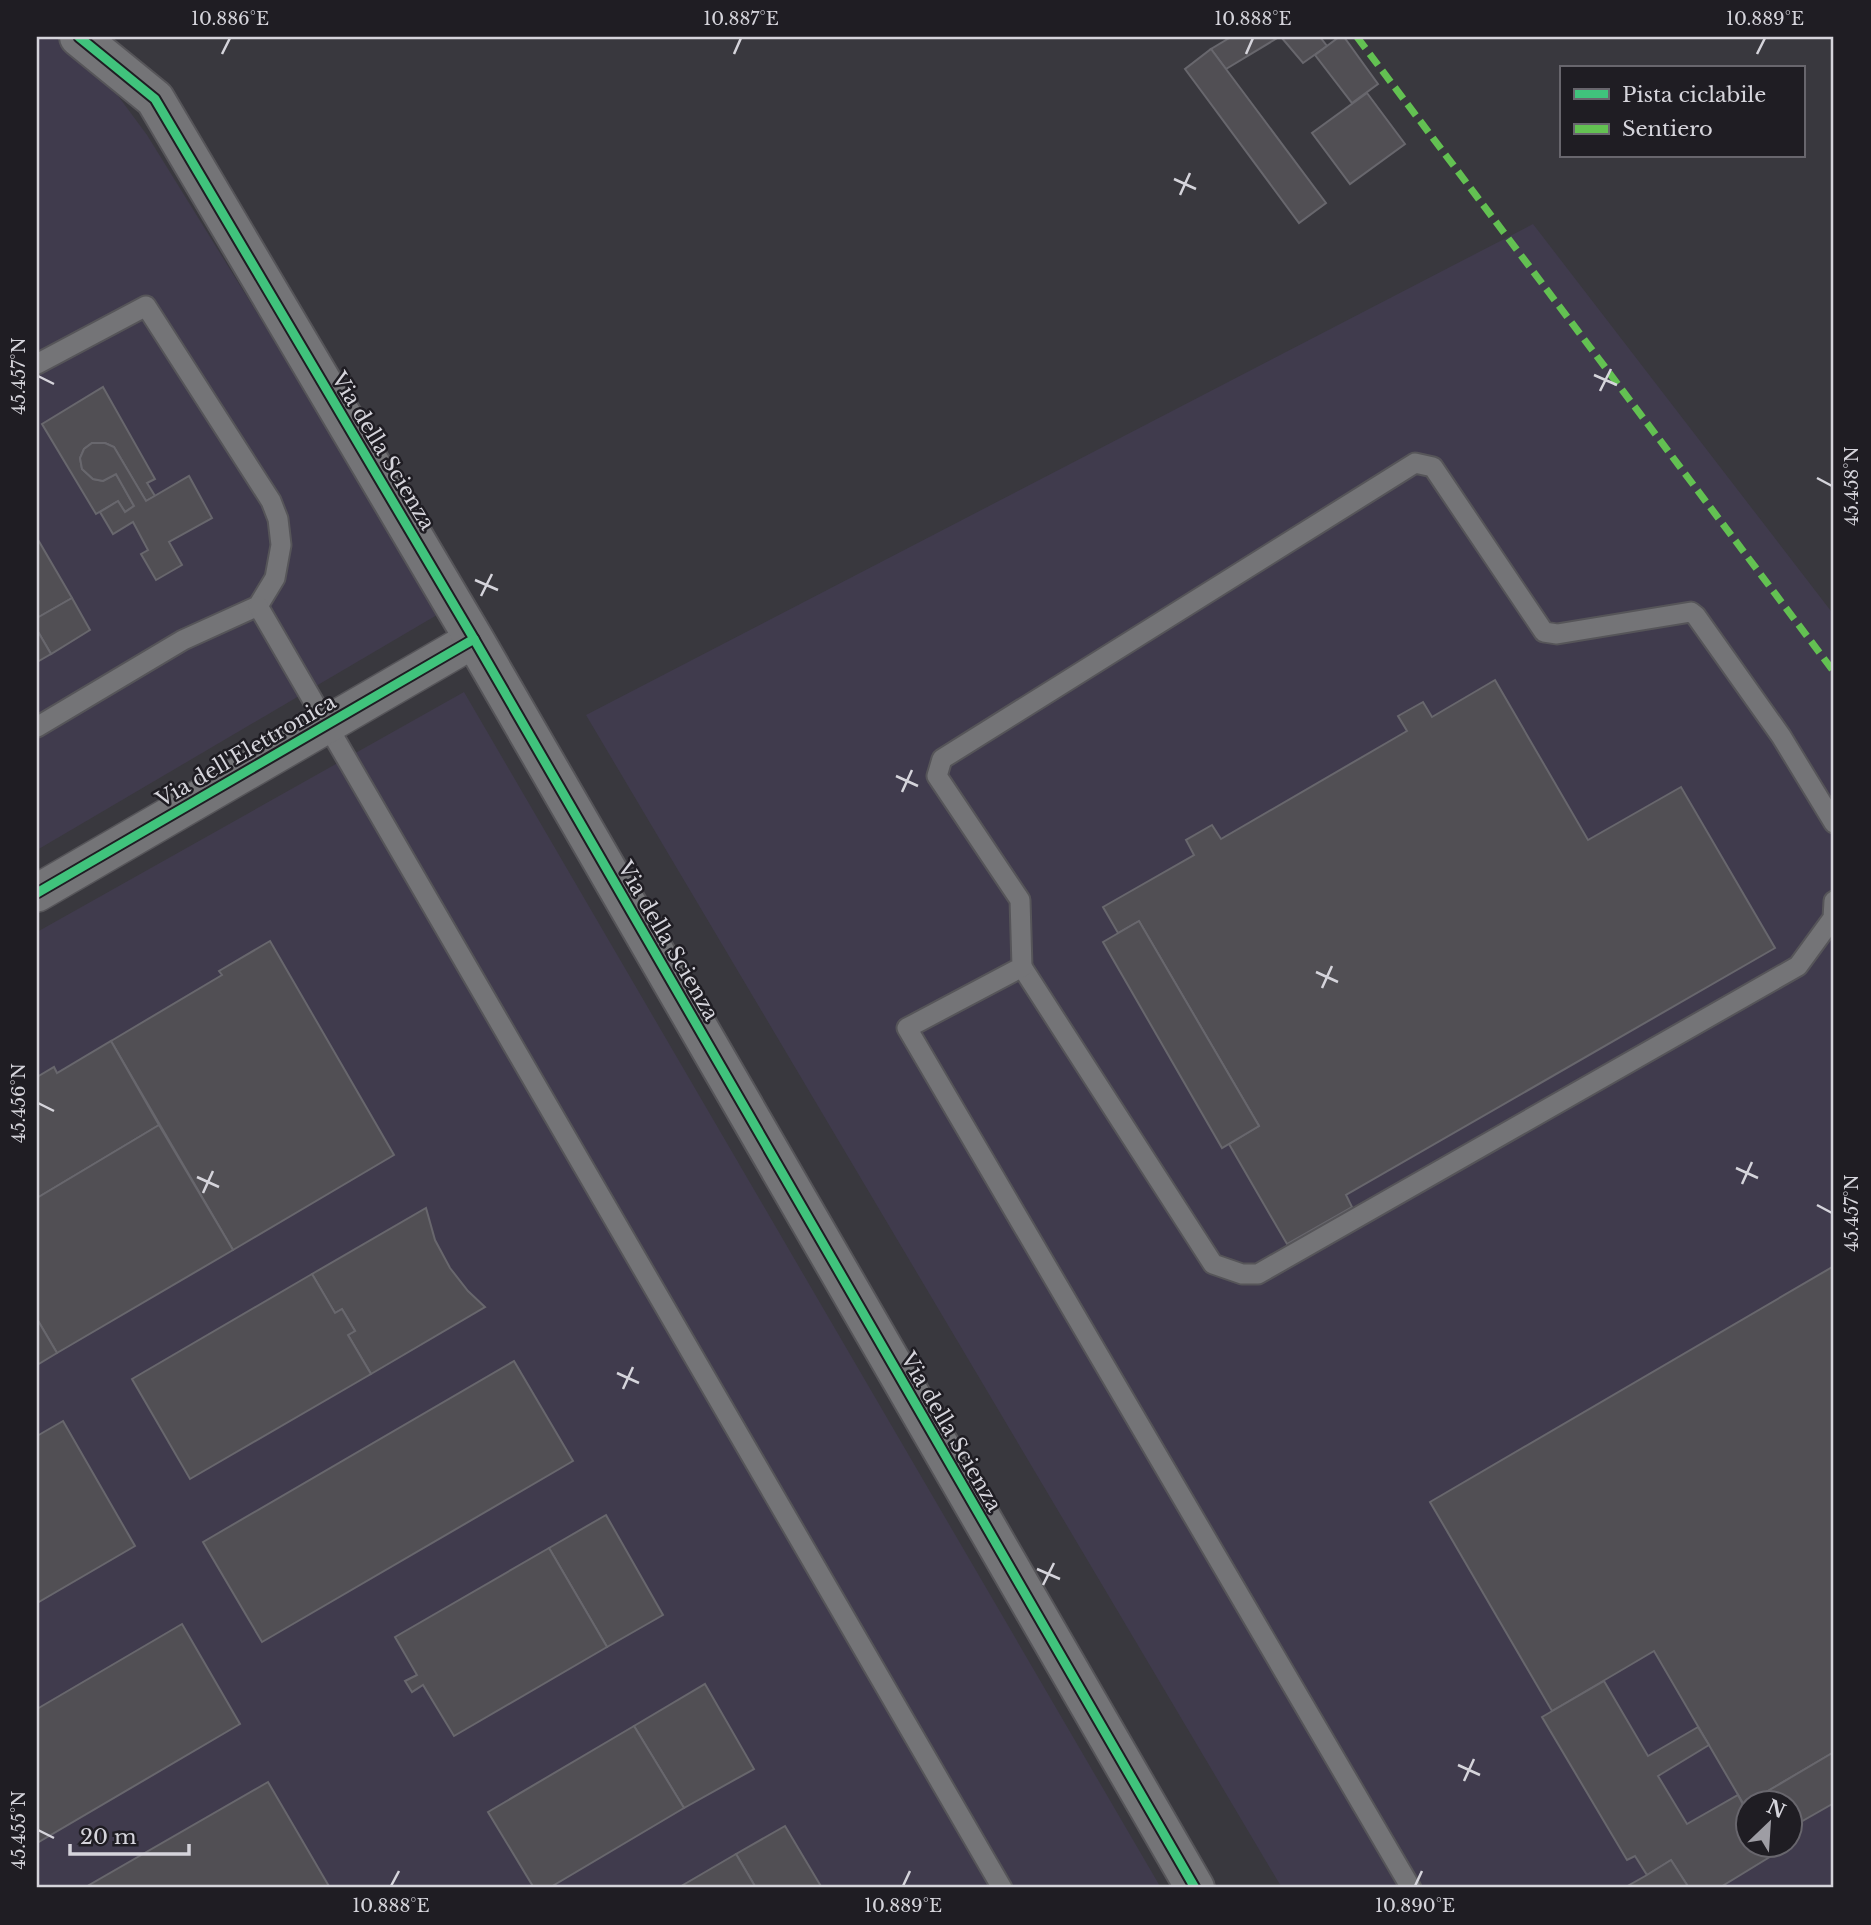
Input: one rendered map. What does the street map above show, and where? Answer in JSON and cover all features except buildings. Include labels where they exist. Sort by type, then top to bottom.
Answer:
[{"type":"street","name":"Via della Scienza","points":[[79,37],[155,100],[474,639],[1195,1888]]},
{"type":"street","name":"Via dell'Elettronica","points":[[37,893],[474,639]]},
{"type":"lane","points":[[37,363],[146,306],[271,501],[278,519],[281,545],[275,578],[258,606],[183,640],[37,726]]},
{"type":"lane","points":[[1834,823],[1781,736],[1696,616],[1691,612],[1557,634],[1544,632],[1433,467],[1415,463],[942,759],[937,776],[1020,900],[1022,967],[1213,1264],[1241,1275],[1258,1274],[1798,966],[1833,918],[1834,901]]},
{"type":"lane","points":[[258,606],[1002,1888]]},
{"type":"lane","points":[[1022,967],[907,1028],[1411,1888]]},
{"type":"shaded area","points":[[37,37],[63,37],[96,66],[147,135],[442,612],[37,850]]},
{"type":"shaded area","points":[[1533,224],[1834,615],[1834,1888],[1282,1888],[586,715]]},
{"type":"shaded area","points":[[464,692],[1161,1888],[37,1888],[37,932]]},
{"type":"marked path","points":[[1357,37],[1834,672]]},
{"type":"cycle path","points":[[79,37],[155,99],[474,639],[1195,1888]]},
{"type":"cycle path","points":[[37,893],[474,639]]}]
